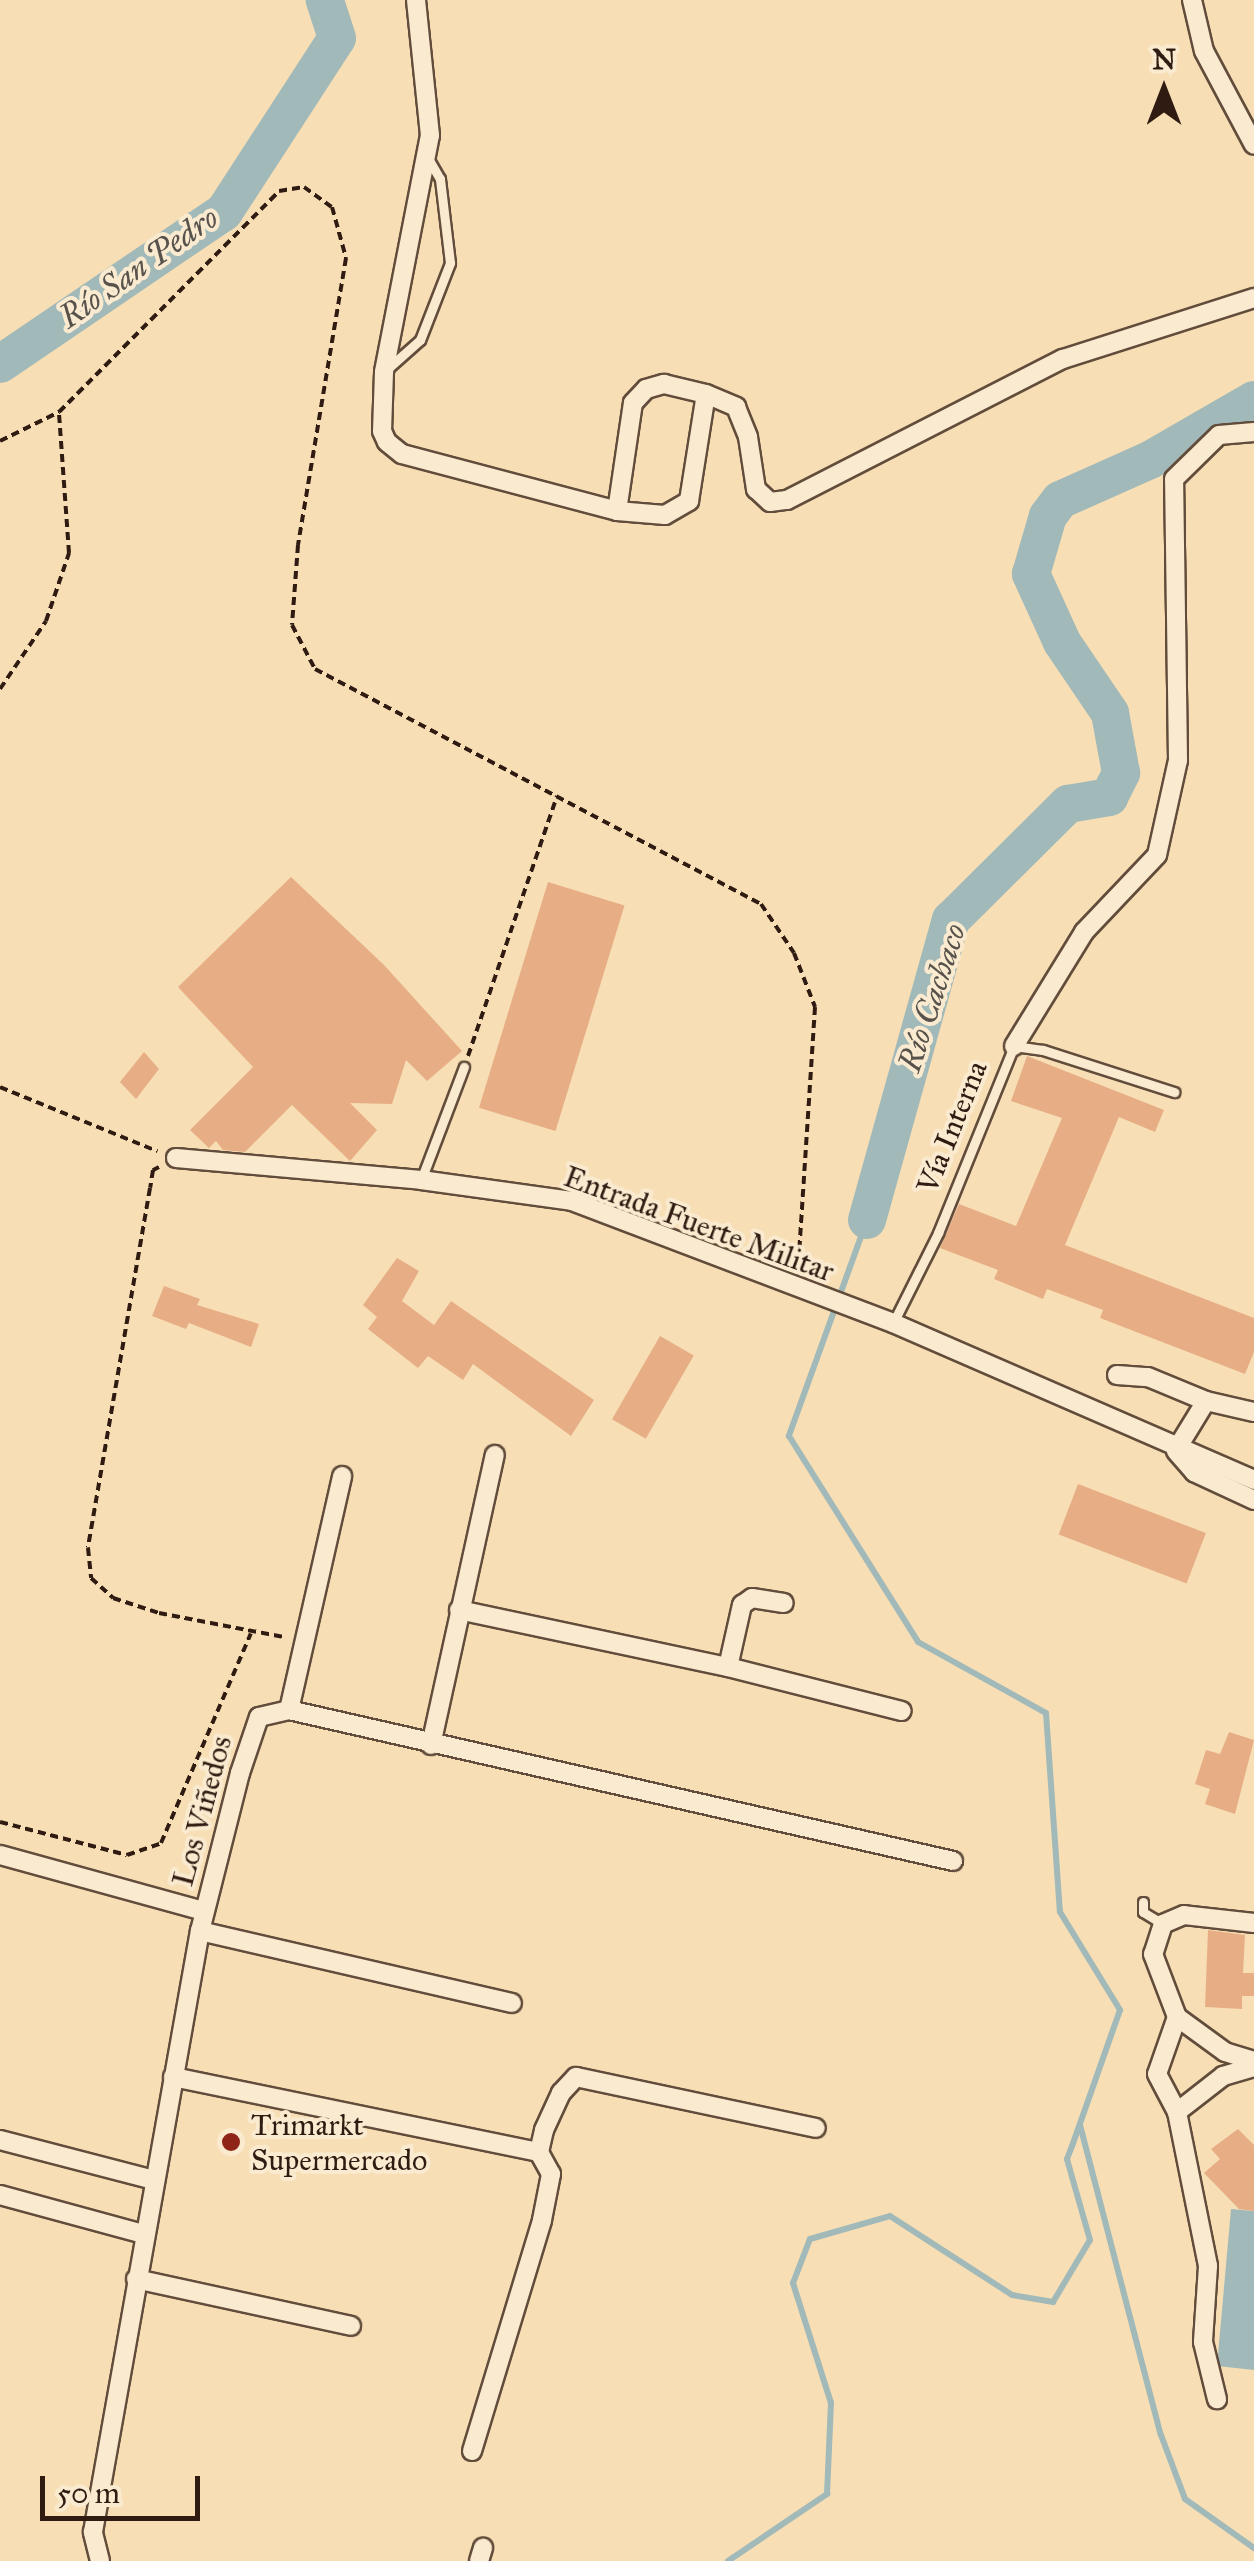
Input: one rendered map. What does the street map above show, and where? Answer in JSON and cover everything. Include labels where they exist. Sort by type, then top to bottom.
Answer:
[{"type":"street","points":[[416,0],[430,135],[384,372],[382,432],[387,442],[402,454],[618,511],[665,515],[689,501],[706,394]]},
{"type":"street","points":[[1192,0],[1204,51],[1254,145]]},
{"type":"street","points":[[618,511],[633,403],[646,388],[664,384],[706,394],[736,407],[748,437],[756,489],[770,502],[786,500],[1063,358],[1254,298]]},
{"type":"street","points":[[1014,1046],[1084,932],[1158,855],[1178,760],[1174,479],[1219,435],[1254,432]]},
{"type":"street","name":"Entrada Fuerte Militar","points":[[176,1158],[422,1180],[572,1201],[890,1322],[1176,1450],[1254,1480]]},
{"type":"street","points":[[1117,1375],[1148,1376],[1206,1401],[1254,1412]]},
{"type":"street","points":[[1176,1450],[1206,1401]]},
{"type":"street","name":"Entrada Fuerte Militar","points":[[1176,1450],[1194,1472],[1254,1500]]},
{"type":"street","points":[[431,1745],[495,1455]]},
{"type":"street","points":[[342,1476],[288,1710],[953,1861]]},
{"type":"street","points":[[728,1668],[742,1606],[752,1598],[784,1603]]},
{"type":"street","points":[[459,1610],[728,1668],[902,1711]]},
{"type":"street","name":"Los Viñedos","points":[[100,2561],[93,2532],[204,1911],[254,1724],[267,1714],[288,1710]]},
{"type":"street","points":[[0,1855],[204,1911]]},
{"type":"street","points":[[1254,1923],[1184,1915],[1163,1924],[1153,1954],[1176,2018],[1226,2052],[1254,2064]]},
{"type":"street","points":[[200,1931],[512,2004]]},
{"type":"street","points":[[1176,2018],[1158,2074],[1176,2112],[1208,2266],[1203,2342],[1216,2399]]},
{"type":"street","points":[[1176,2112],[1223,2076],[1254,2064]]},
{"type":"street","points":[[173,2077],[539,2152]]},
{"type":"street","points":[[472,2450],[542,2220],[551,2174],[539,2152],[561,2093],[576,2077],[816,2128]]},
{"type":"street","points":[[0,2140],[154,2180]]},
{"type":"street","points":[[0,2195],[144,2234]]},
{"type":"street","points":[[136,2279],[351,2326]]},
{"type":"lane","points":[[384,372],[420,340],[450,263],[440,179],[426,153]]},
{"type":"lane","name":"Vía Interna","points":[[890,1322],[938,1233],[1014,1046],[1043,1050],[1174,1092]]},
{"type":"lane","points":[[422,1180],[464,1068]]},
{"type":"lane","points":[[1143,1902],[1143,1912],[1163,1924]]},
{"type":"path","points":[[0,442],[59,412],[279,191],[304,187],[332,207],[346,258],[298,545],[292,626],[315,669],[761,904],[794,953],[815,1007],[800,1288]]},
{"type":"path","points":[[0,689],[46,620],[69,552],[59,412]]},
{"type":"path","points":[[464,1068],[556,796]]},
{"type":"path","points":[[0,1087],[176,1158]]},
{"type":"path","points":[[176,1158],[154,1170],[150,1188],[88,1548],[91,1578],[114,1598],[129,1603],[251,1633],[304,1640]]},
{"type":"path","points":[[0,1822],[127,1855],[160,1843],[251,1633]]},
{"type":"water","points":[[1231,2209],[1254,2211],[1254,2370],[1217,2366]]},
{"type":"building","points":[[291,877],[384,965],[462,1051],[427,1081],[406,1060],[392,1104],[350,1103],[377,1130],[350,1161],[292,1105],[245,1152],[223,1150],[216,1141],[209,1148],[190,1130],[253,1067],[178,987]]},
{"type":"building","points":[[548,882],[625,905],[556,1131],[479,1108]]},
{"type":"building","points":[[144,1052],[159,1069],[136,1099],[120,1082]]},
{"type":"building","points":[[1027,1056],[1164,1110],[1155,1132],[1119,1117],[1065,1245],[1254,1318],[1254,1352],[1245,1374],[1100,1318],[1103,1310],[1047,1289],[1043,1299],[994,1279],[998,1270],[940,1248],[959,1204],[1016,1226],[1062,1118],[1011,1101]]},
{"type":"building","points":[[397,1258],[419,1271],[402,1301],[434,1325],[451,1301],[594,1400],[571,1436],[473,1364],[463,1380],[428,1356],[418,1368],[368,1329],[377,1317],[363,1305]]},
{"type":"building","points":[[164,1286],[200,1299],[197,1305],[259,1324],[251,1347],[189,1323],[186,1329],[152,1316]]},
{"type":"building","points":[[660,1336],[694,1356],[646,1439],[612,1419]]},
{"type":"building","points":[[1078,1484],[1206,1533],[1187,1584],[1059,1534]]},
{"type":"building","points":[[1229,1732],[1254,1740],[1235,1814],[1205,1804],[1210,1789],[1195,1784],[1206,1750],[1220,1754]]},
{"type":"building","points":[[1208,1930],[1245,1935],[1243,1973],[1254,1973],[1254,1996],[1242,1996],[1242,2009],[1205,2007]]},
{"type":"building","points":[[1238,2129],[1254,2145],[1254,2211],[1239,2209],[1204,2173],[1220,2159],[1211,2149]]},
{"type":"waterway","name":"Río San Pedro","points":[[0,364],[224,212],[337,38],[325,0]]},
{"type":"waterway","name":"Río Cachaco","points":[[867,1220],[951,920],[1068,804],[1109,797],[1121,773],[1110,713],[1062,642],[1031,574],[1048,516],[1060,500],[1150,460],[1254,400]]},
{"type":"waterway","points":[[867,1220],[789,1436],[918,1642],[1046,1713],[1060,1912],[1120,2010],[1072,2146]]},
{"type":"waterway","points":[[1080,2125],[1161,2435],[1185,2499],[1254,2548]]},
{"type":"waterway","points":[[728,2561],[827,2494],[831,2403],[793,2283],[810,2239],[890,2216],[1012,2295],[1053,2302],[1090,2240],[1067,2159],[1072,2146]]},
{"type":"place","name":"Trimarkt Supermercado","points":[[231,2142]]}]
